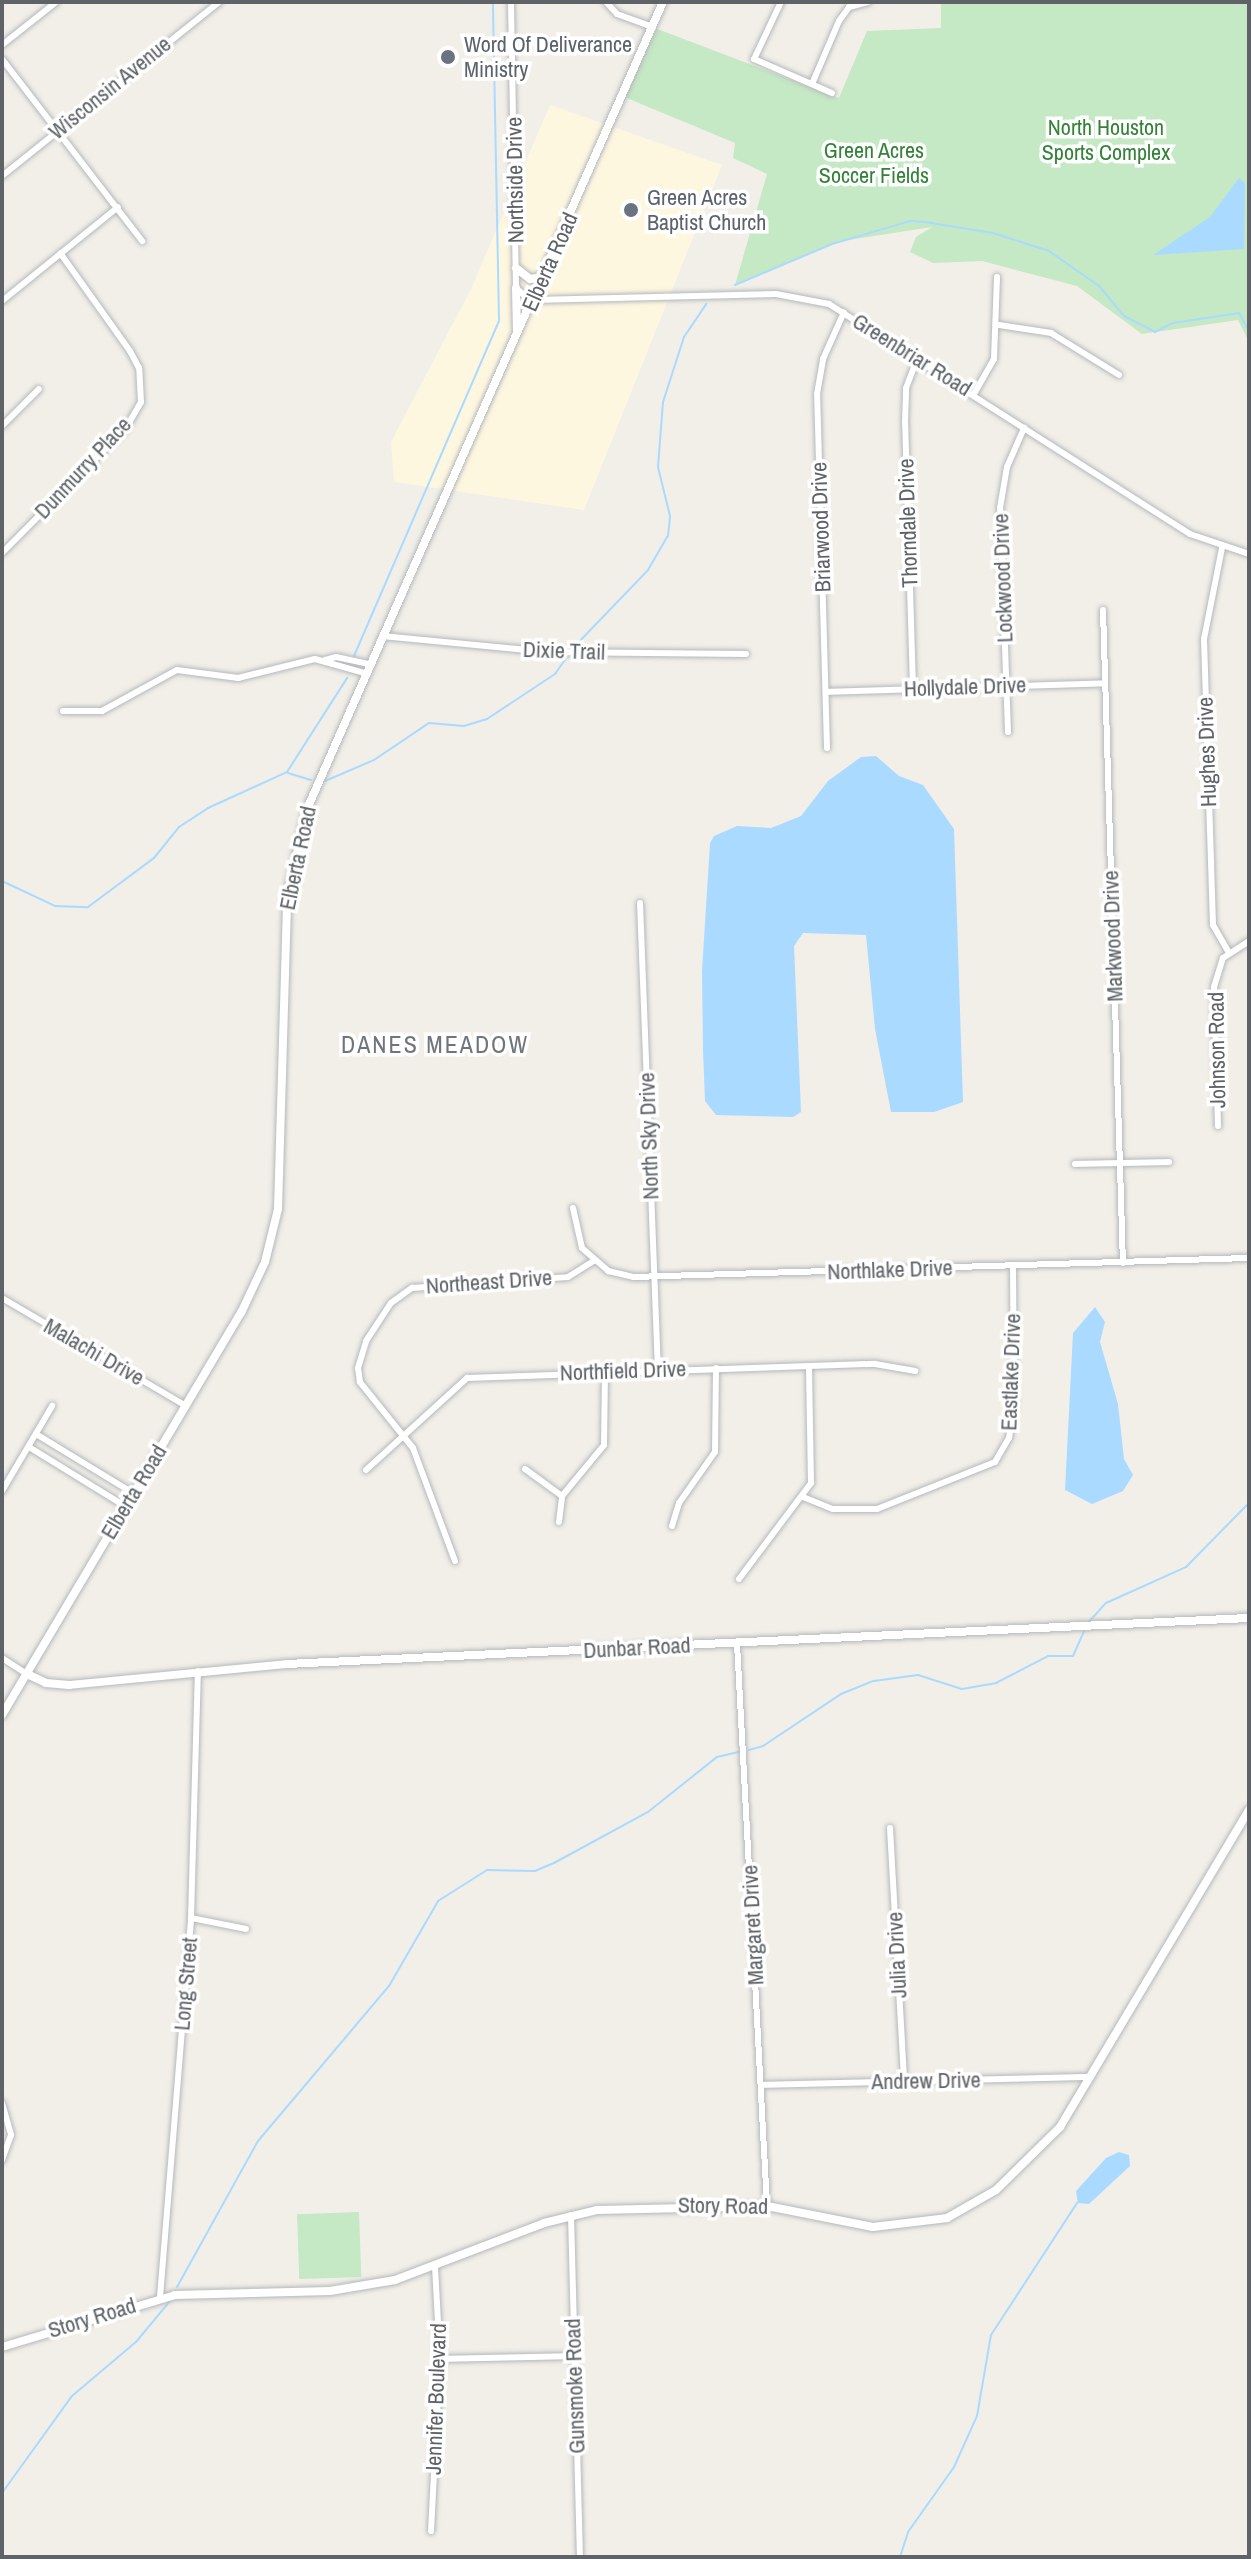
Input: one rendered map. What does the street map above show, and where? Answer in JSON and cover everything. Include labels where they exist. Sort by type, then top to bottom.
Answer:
[{"type":"street","points":[[2,45],[56,2]]},
{"type":"street","name":"Wisconsin Avenue","points":[[2,176],[219,2]]},
{"type":"street","name":"Northside Drive","points":[[511,2],[516,288]]},
{"type":"street","points":[[606,2],[617,14],[652,27]]},
{"type":"street","name":"Elberta Road","points":[[2,1715],[247,1300],[274,1230],[287,898],[307,809],[366,669],[534,300],[663,2]]},
{"type":"street","points":[[781,2],[754,59],[832,93]]},
{"type":"street","points":[[812,84],[839,21],[849,7],[868,2]]},
{"type":"street","points":[[2,59],[59,129],[142,241]]},
{"type":"street","points":[[2,301],[118,207]]},
{"type":"street","name":"Dunmurry Place","points":[[2,553],[126,428],[141,402],[139,368],[130,351],[60,253]]},
{"type":"street","points":[[516,268],[530,279],[544,277]]},
{"type":"street","points":[[974,394],[994,359],[999,325],[997,277]]},
{"type":"street","points":[[516,288],[534,300]]},
{"type":"street","points":[[516,288],[517,334]]},
{"type":"street","name":"Greenbriar Road","points":[[534,300],[776,294],[813,299],[844,312],[1190,534],[1222,548],[1249,554]]},
{"type":"street","name":"Briarwood Drive","points":[[827,748],[817,394],[823,359],[844,312]]},
{"type":"street","points":[[999,325],[1051,333],[1119,375]]},
{"type":"street","name":"Thorndale Drive","points":[[913,688],[905,422],[906,388],[917,360]]},
{"type":"street","points":[[2,426],[39,389]]},
{"type":"street","name":"Lockwood Drive","points":[[1008,732],[1000,508],[1007,467],[1024,428]]},
{"type":"street","name":"Hughes Drive","points":[[1222,548],[1205,614],[1204,639],[1213,925],[1229,953]]},
{"type":"street","name":"Markwood Drive","points":[[1103,610],[1123,1263]]},
{"type":"street","name":"Dixie Trail","points":[[382,636],[548,652],[746,654]]},
{"type":"street","points":[[63,711],[102,711],[165,672],[238,678],[305,660],[336,657],[366,669]]},
{"type":"street","name":"Hollydale Drive","points":[[826,692],[1105,683]]},
{"type":"street","name":"North Sky Drive","points":[[640,903],[658,1369]]},
{"type":"street","points":[[1229,953],[1249,941]]},
{"type":"street","name":"Johnson Road","points":[[1218,1126],[1214,987],[1229,953]]},
{"type":"street","points":[[1075,1164],[1169,1162]]},
{"type":"street","points":[[573,1208],[575,1230],[594,1261]]},
{"type":"street","name":"Northlake Drive","points":[[594,1261],[623,1276],[655,1278],[1249,1258]]},
{"type":"street","name":"Northeast Drive","points":[[455,1561],[405,1434],[367,1396],[358,1368],[366,1341],[391,1303],[425,1284],[568,1277],[594,1261]]},
{"type":"street","name":"Eastlake Drive","points":[[803,1497],[833,1509],[877,1509],[995,1462],[1009,1438],[1014,1408],[1013,1266]]},
{"type":"street","name":"Malachi Drive","points":[[2,1298],[186,1406]]},
{"type":"street","name":"Northfield Drive","points":[[366,1470],[467,1378],[809,1366],[893,1365],[915,1371]]},
{"type":"street","points":[[739,1579],[803,1497],[813,1472],[809,1366]]},
{"type":"street","points":[[672,1526],[679,1503],[715,1452],[716,1368]]},
{"type":"street","points":[[559,1522],[562,1496],[604,1445],[605,1372]]},
{"type":"street","points":[[2,1491],[52,1406]]},
{"type":"street","points":[[36,1434],[133,1493]]},
{"type":"street","points":[[29,1447],[125,1506]]},
{"type":"street","points":[[525,1469],[562,1496]]},
{"type":"street","name":"Dunbar Road","points":[[27,1674],[46,1683],[69,1685],[198,1669],[1249,1618]]},
{"type":"street","name":"Margaret Drive","points":[[737,1643],[767,2206]]},
{"type":"street","points":[[2,1658],[27,1674]]},
{"type":"street","name":"Long Street","points":[[160,2297],[191,1918],[198,1669]]},
{"type":"street","name":"Story Road","points":[[2,2347],[160,2297],[220,2291],[350,2289],[435,2267],[571,2215],[633,2207],[767,2206],[873,2227],[947,2218],[974,2205],[1019,2171],[1060,2127],[1249,1810]]},
{"type":"street","name":"Julia Drive","points":[[890,1828],[904,2081]]},
{"type":"street","points":[[191,1918],[246,1929]]},
{"type":"street","name":"Andrew Drive","points":[[761,2085],[1091,2077]]},
{"type":"street","points":[[2,2103],[11,2135],[2,2160]]},
{"type":"street","name":"Gunsmoke Road","points":[[571,2215],[580,2557]]},
{"type":"street","name":"Jennifer Boulevard","points":[[431,2531],[440,2359],[435,2267]]},
{"type":"street","points":[[440,2359],[574,2356]]},
{"type":"shaded area","points":[[550,105],[722,165],[584,510],[394,482],[391,442],[471,289]]},
{"type":"green space","name":"North Houston Sports Complex","points":[[941,2],[1249,2],[1249,342],[1238,320],[1142,334],[1077,286],[982,261],[933,263],[910,252],[916,237],[932,227],[842,241],[735,285],[767,174],[733,158],[735,143],[622,96],[652,27],[839,98],[867,31],[941,28]]},
{"type":"green space","points":[[359,2212],[361,2277],[299,2279],[297,2214]]},
{"type":"water","points":[[1239,178],[1245,183],[1244,249],[1153,255],[1210,217]]},
{"type":"water","points":[[876,756],[899,776],[923,785],[954,829],[963,1102],[934,1112],[891,1112],[875,1029],[866,935],[803,933],[794,946],[801,1112],[793,1117],[716,1115],[705,1101],[703,1050],[702,971],[710,843],[714,836],[737,826],[771,828],[801,816],[828,781],[861,757]]},
{"type":"water","points":[[1095,1307],[1105,1322],[1100,1342],[1118,1404],[1124,1459],[1133,1475],[1123,1491],[1092,1504],[1065,1490],[1073,1333]]},
{"type":"water","points":[[1119,2152],[1129,2155],[1130,2166],[1089,2204],[1078,2203],[1076,2191],[1106,2158]]},
{"type":"waterway","points":[[354,656],[499,321],[493,2]]},
{"type":"waterway","points":[[735,285],[832,244],[910,221],[925,222],[993,233],[1049,251],[1099,286],[1124,316],[1155,332],[1173,323],[1239,313],[1249,331]]},
{"type":"waterway","points":[[574,647],[648,570],[668,536],[670,516],[658,467],[663,402],[684,337],[706,304]]},
{"type":"waterway","points":[[325,781],[374,760],[429,723],[464,726],[487,719],[555,674],[567,657]]},
{"type":"waterway","points":[[2,881],[55,906],[88,907],[154,858],[179,827],[208,808],[287,772],[347,678]]},
{"type":"waterway","points":[[288,773],[311,780]]},
{"type":"waterway","points":[[1087,1624],[1106,1603],[1186,1567],[1249,1503]]},
{"type":"waterway","points":[[749,1750],[763,1746],[841,1694],[874,1681],[918,1675],[962,1689],[996,1683],[1048,1656],[1073,1656],[1084,1631]]},
{"type":"waterway","points":[[177,2287],[258,2141],[389,1986],[438,1901],[487,1870],[535,1871],[554,1863],[648,1812],[717,1757],[739,1752]]},
{"type":"waterway","points":[[900,2557],[908,2532],[954,2467],[977,2416],[991,2335],[1077,2203]]},
{"type":"waterway","points":[[2,2493],[72,2396],[136,2342],[170,2301]]},
{"type":"place","name":"Word Of Deliverance Ministry","points":[[448,57]]},
{"type":"place","name":"Green Acres Baptist Church","points":[[631,210]]},
{"type":"district","name":"DANES MEADOW","points":[[435,1045]]},
{"type":"park label","name":"Green Acres Soccer Fields","points":[[874,162]]}]
